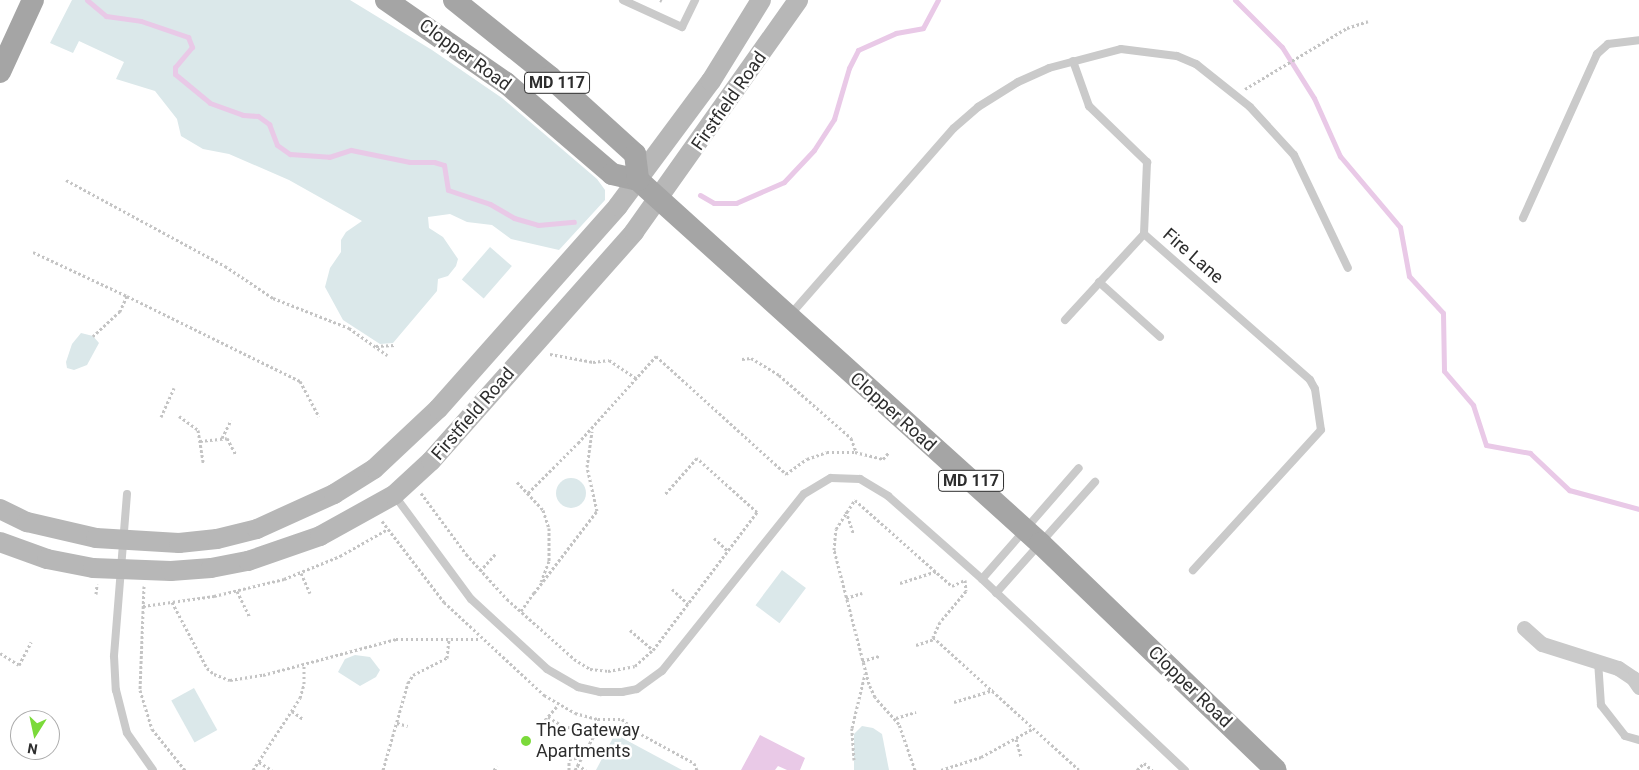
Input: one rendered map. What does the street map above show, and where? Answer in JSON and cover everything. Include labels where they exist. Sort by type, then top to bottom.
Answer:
[{"type":"main road","points":[[0,72],[32,0]]},
{"type":"main road","name":"Clopper Road","points":[[386,0],[506,82],[612,174],[638,180],[1032,537],[1276,770]]},
{"type":"main road","name":"Clopper Road","points":[[454,0],[550,77],[630,149],[635,154],[638,180]]},
{"type":"street","name":"Firstfield Road","points":[[0,509],[27,522],[53,529],[124,541],[179,543],[217,539],[258,529],[334,494],[374,469],[438,409],[638,180],[711,81],[762,0]]},
{"type":"street","name":"Firstfield Road","points":[[0,542],[47,559],[121,577],[248,561],[320,536],[396,498],[431,461],[659,199],[798,0]]},
{"type":"street","points":[[1524,628],[1542,644],[1618,668],[1633,678],[1639,687]]},
{"type":"lane","points":[[623,0],[682,27],[695,0]]},
{"type":"lane","points":[[1523,218],[1597,54],[1608,44],[1639,40]]},
{"type":"lane","points":[[788,317],[954,128],[978,107],[1018,82],[1072,61],[1121,49],[1177,56],[1196,64],[1239,97],[1294,155],[1348,268]]},
{"type":"lane","name":"Fire Lane","points":[[1072,61],[1089,106],[1147,162],[1144,234],[1310,380],[1315,389],[1321,430],[1193,570]]},
{"type":"lane","points":[[1065,320],[1144,234]]},
{"type":"lane","points":[[1099,282],[1160,337]]},
{"type":"lane","points":[[996,593],[1079,468]]},
{"type":"lane","points":[[396,498],[472,599],[547,669],[578,687],[600,692],[636,689],[662,671],[790,508],[810,489],[831,478],[846,477],[874,485],[982,579],[1185,770]]},
{"type":"lane","points":[[982,579],[1094,482]]},
{"type":"lane","points":[[127,494],[114,656],[116,690],[127,733],[153,770]]},
{"type":"lane","points":[[1598,662],[1601,705],[1625,736],[1639,740]]},
{"type":"path","points":[[1239,97],[1249,84],[1347,28],[1368,20]]},
{"type":"path","points":[[66,180],[225,266],[273,298],[335,321],[387,355]]},
{"type":"path","points":[[33,252],[300,381],[319,416]]},
{"type":"path","points":[[93,336],[120,311],[127,296]]},
{"type":"path","points":[[375,346],[395,345]]},
{"type":"path","points":[[541,354],[556,354],[592,362],[609,360],[637,379]]},
{"type":"path","points":[[528,493],[637,379],[656,356],[786,474],[816,455],[836,450],[856,452],[883,459],[889,452]]},
{"type":"path","points":[[742,359],[751,358],[779,375],[851,438],[856,452]]},
{"type":"path","points":[[161,418],[174,388]]},
{"type":"path","points":[[179,416],[198,430],[203,463]]},
{"type":"path","points":[[222,438],[231,420]]},
{"type":"path","points":[[521,611],[596,511],[587,468],[592,431]]},
{"type":"path","points":[[200,441],[222,438],[230,440],[236,456]]},
{"type":"path","points":[[665,494],[697,458],[757,512],[653,650],[626,669],[608,671],[590,668],[574,659],[521,611],[480,571],[417,487],[396,498],[378,516],[444,602],[482,639],[558,705],[598,719],[622,719],[637,732],[694,763],[697,770]]},
{"type":"path","points":[[517,482],[543,510],[549,528],[549,561],[534,593]]},
{"type":"path","points":[[915,770],[906,738],[896,718],[875,697],[862,661],[846,598],[834,544],[836,529],[855,500],[860,502],[952,586],[966,580],[967,585],[964,594],[940,622],[933,637],[1079,770]]},
{"type":"path","points":[[846,511],[853,533]]},
{"type":"path","points":[[143,606],[237,591],[301,573],[388,529]]},
{"type":"path","points":[[714,538],[728,551]]},
{"type":"path","points":[[480,571],[496,553]]},
{"type":"path","points":[[900,582],[936,571]]},
{"type":"path","points":[[301,573],[310,594]]},
{"type":"path","points":[[121,577],[144,584],[139,666],[143,701],[152,729],[185,770]]},
{"type":"path","points":[[672,590],[688,604]]},
{"type":"path","points":[[237,591],[249,616]]},
{"type":"path","points":[[846,598],[862,593]]},
{"type":"path","points":[[172,602],[207,668],[222,678],[238,680],[304,665],[396,638],[482,639]]},
{"type":"path","points":[[630,630],[653,650]]},
{"type":"path","points":[[384,770],[410,678],[444,661],[448,654],[449,638]]},
{"type":"path","points":[[916,645],[935,639]]},
{"type":"path","points":[[0,653],[19,665],[30,642]]},
{"type":"path","points":[[862,661],[878,656]]},
{"type":"path","points":[[253,770],[303,692],[304,665]]},
{"type":"path","points":[[854,760],[852,728],[866,674]]},
{"type":"path","points":[[954,702],[993,690]]},
{"type":"path","points":[[545,720],[558,705]]},
{"type":"path","points":[[292,711],[303,719]]},
{"type":"path","points":[[896,718],[916,712]]},
{"type":"path","points":[[548,717],[563,726],[595,733]]},
{"type":"path","points":[[575,770],[595,733],[598,719]]},
{"type":"path","points":[[397,723],[408,726]]},
{"type":"path","points":[[941,770],[980,757],[1034,728]]},
{"type":"path","points":[[1016,739],[1021,756]]},
{"type":"path","points":[[569,770],[570,759],[582,757]]},
{"type":"path","points":[[259,762],[272,770]]},
{"type":"path","points":[[1137,770],[1144,762],[1152,770]]},
{"type":"path","points":[[578,765],[586,770]]},
{"type":"path","points":[[494,770],[497,766]]},
{"type":"shaded area","points":[[72,0],[350,0],[432,50],[502,98],[597,179],[605,190],[605,200],[559,250],[511,239],[492,225],[467,222],[450,214],[428,217],[429,228],[443,237],[458,259],[456,266],[448,276],[438,279],[437,291],[393,343],[380,344],[343,320],[325,287],[330,268],[341,252],[341,240],[346,232],[362,221],[289,180],[229,154],[203,149],[181,136],[177,119],[155,91],[116,79],[124,62],[79,41],[73,53],[50,43]]},
{"type":"shaded area","points":[[490,247],[512,266],[484,298],[462,279]]},
{"type":"shaded area","points":[[81,333],[93,336],[99,343],[87,365],[74,370],[67,368],[66,362],[72,344]]},
{"type":"shaded area","points":[[571,478],[581,483],[586,493],[581,503],[571,508],[561,503],[556,493],[561,483]]},
{"type":"shaded area","points":[[782,570],[806,588],[779,623],[756,605]]},
{"type":"shaded area","points":[[355,655],[370,657],[380,670],[376,677],[360,686],[338,672],[345,659]]},
{"type":"shaded area","points":[[194,688],[217,730],[195,743],[171,701]]},
{"type":"shaded area","points":[[862,726],[873,728],[882,734],[889,770],[854,770],[854,734]]},
{"type":"shaded area","points":[[615,734],[682,770],[596,770]]},
{"type":"shaded area","points":[[760,735],[805,758],[800,770],[787,770],[778,766],[775,770],[741,770]]},
{"type":"waterway","points":[[87,0],[106,16],[141,21],[188,37],[192,47],[175,67],[175,74],[210,103],[243,115],[258,116],[269,124],[277,145],[290,154],[329,157],[351,150],[410,162],[434,162],[444,165],[448,190],[490,204],[514,218],[538,225],[574,222]]},
{"type":"waterway","points":[[700,195],[714,203],[736,203],[784,182],[814,150],[834,119],[849,68],[858,50],[896,33],[923,28],[938,0]]},
{"type":"waterway","points":[[1235,0],[1282,47],[1314,98],[1340,156],[1400,227],[1409,276],[1443,313],[1444,371],[1473,405],[1486,445],[1530,453],[1569,490],[1639,509]]},
{"type":"place","name":"The Gateway Apartments","points":[[526,741]]}]
